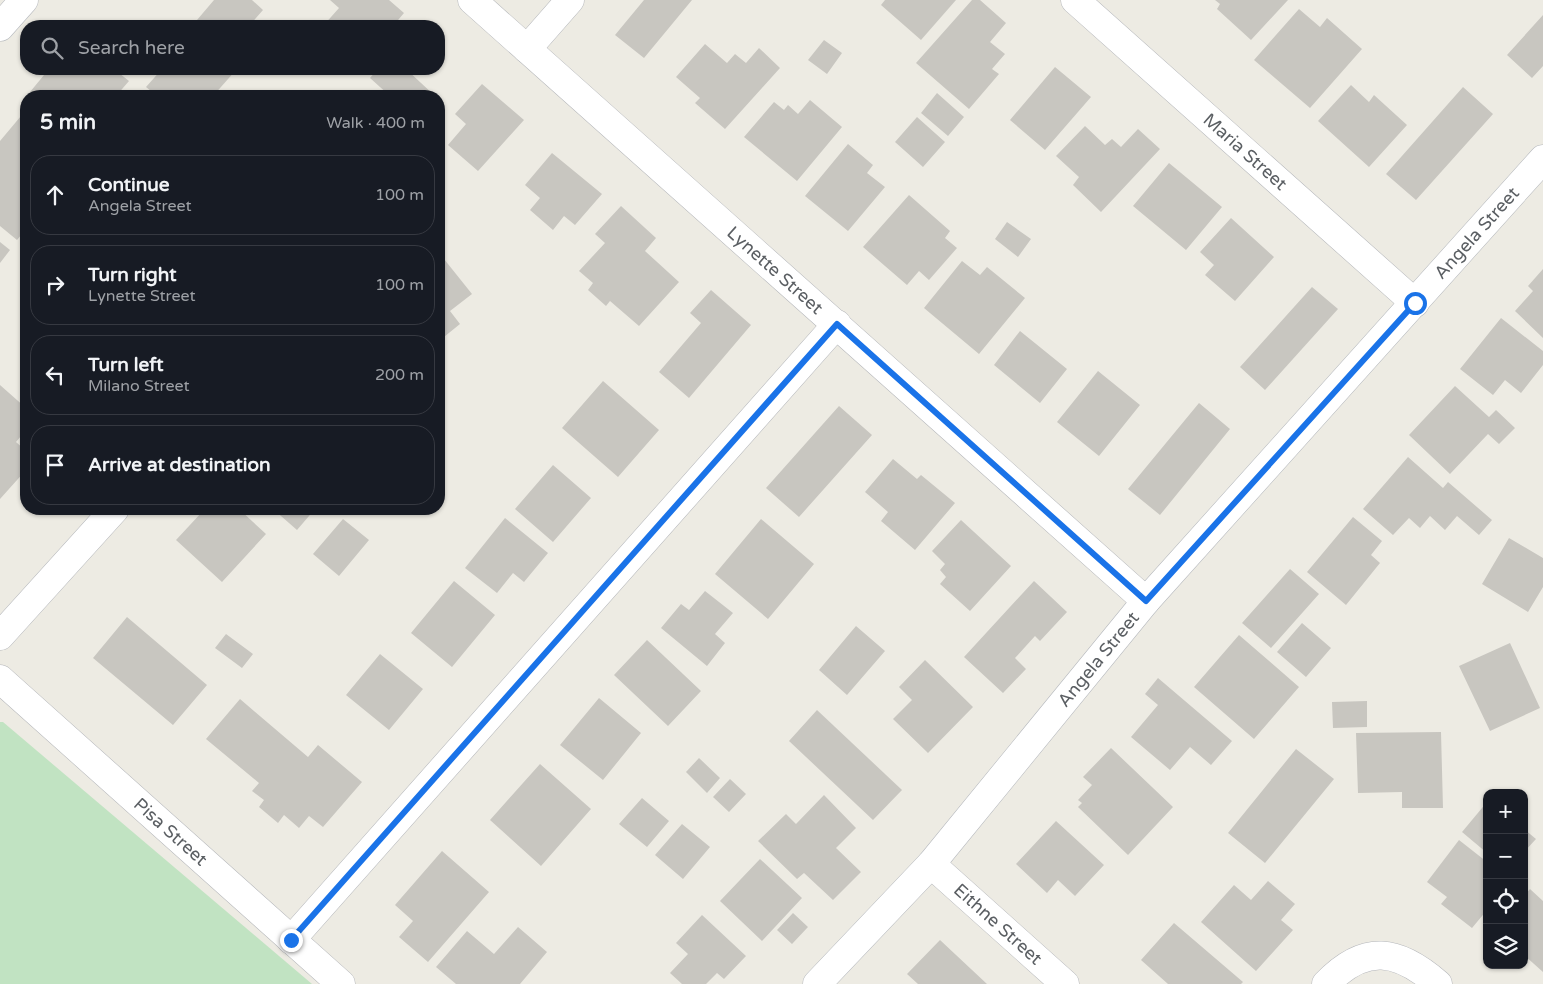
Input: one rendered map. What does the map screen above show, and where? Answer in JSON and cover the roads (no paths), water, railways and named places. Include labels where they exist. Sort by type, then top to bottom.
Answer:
[{"type":"street","points":[[0,27],[24,0]]},
{"type":"street","name":"Lynette Street","points":[[472,0],[1146,601]]},
{"type":"street","points":[[527,49],[570,0]]},
{"type":"street","name":"Maria Street","points":[[1076,0],[1415,303]]},
{"type":"street","name":"Angela Street","points":[[817,984],[931,864],[1146,601],[1543,159]]},
{"type":"street","points":[[291,940],[837,324]]},
{"type":"street","points":[[0,636],[109,515]]},
{"type":"street","name":"Pisa Street","points":[[0,679],[341,984]]},
{"type":"street","name":"Eithne Street","points":[[931,864],[1065,984]]},
{"type":"street","points":[[1326,984],[1339,971],[1357,959],[1376,954],[1398,957],[1420,969],[1438,984]]}]
